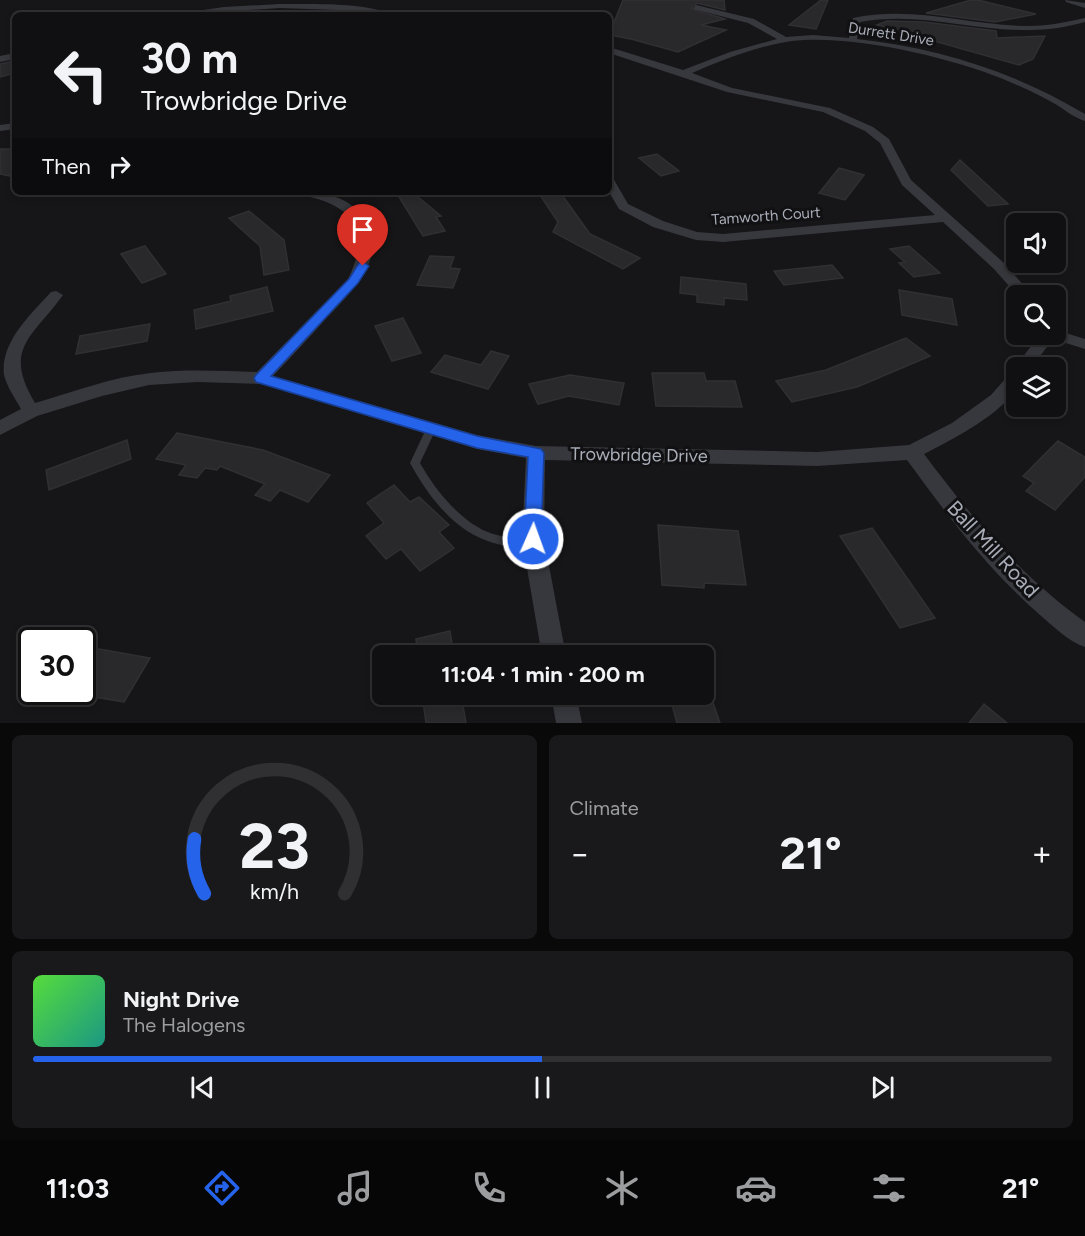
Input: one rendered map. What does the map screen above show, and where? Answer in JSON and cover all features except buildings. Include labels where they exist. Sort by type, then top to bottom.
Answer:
[{"type":"street","points":[[1069,0],[1085,6]]},
{"type":"street","points":[[190,12],[242,3],[321,5],[368,9],[378,12]]},
{"type":"street","points":[[853,41],[856,20],[870,12],[891,6]]},
{"type":"street","points":[[696,7],[751,21],[785,40]]},
{"type":"street","points":[[360,12],[368,9]]},
{"type":"street","points":[[993,16],[1052,24],[1085,21]]},
{"type":"street","name":"Durrett Drive","points":[[684,73],[722,57],[785,40],[808,38],[853,41],[917,50],[1004,76],[1032,87],[1085,118]]},
{"type":"street","points":[[612,51],[730,90],[826,110],[868,129],[885,141],[906,182],[999,266],[1016,285]]},
{"type":"street","name":"Tamworth Court","points":[[612,186],[623,206],[658,224],[696,236],[723,238],[945,218]]},
{"type":"street","points":[[261,378],[354,281],[363,266],[368,246],[365,226],[352,210],[322,195]]},
{"type":"street","points":[[31,411],[13,375],[12,360],[30,326],[56,295]]},
{"type":"street","points":[[1066,338],[1085,344]]},
{"type":"street","points":[[1031,357],[1042,345]]},
{"type":"street","name":"Trowbridge Drive","points":[[0,428],[31,411],[101,390],[149,380],[197,376],[261,378],[477,442],[536,453],[817,459],[912,452],[958,428],[997,399],[1006,388]]},
{"type":"street","name":"Ball Mill Road","points":[[912,452],[960,518],[1011,574],[1063,621],[1085,636]]},
{"type":"street","points":[[536,453],[534,547],[552,645]]},
{"type":"street","points":[[565,705],[569,723]]},
{"type":"lane","points":[[431,429],[415,463],[422,478],[452,514],[483,535],[534,547]]},
{"type":"route","points":[[363,266],[354,281],[261,378],[477,442],[536,453],[533,539]]}]
